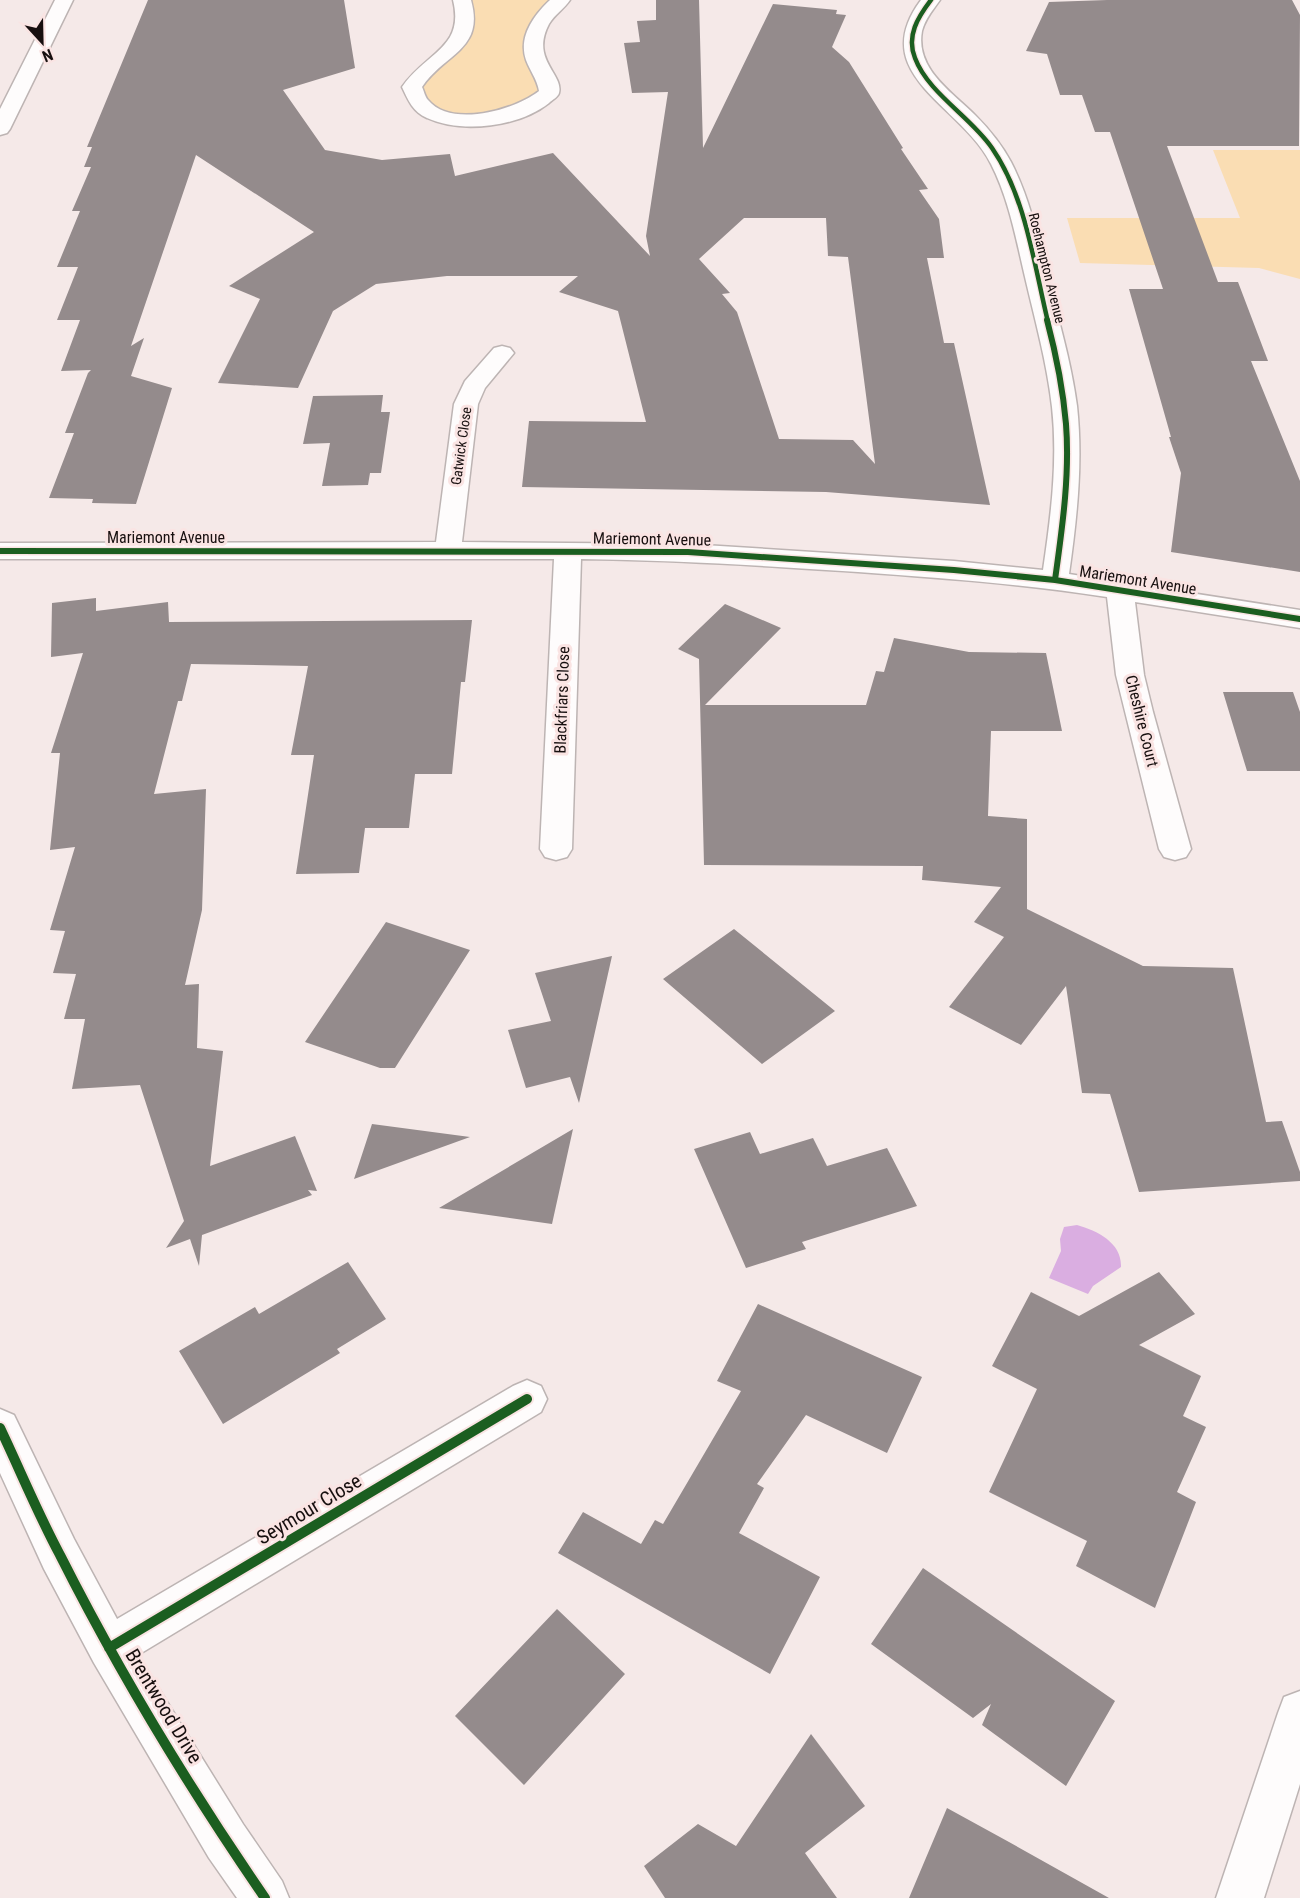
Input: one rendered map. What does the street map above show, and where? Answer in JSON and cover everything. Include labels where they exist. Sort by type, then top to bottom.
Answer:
[{"type":"street","points":[[1,122],[64,0]]},
{"type":"street","points":[[462,0],[465,16],[458,43],[441,60],[420,75],[412,87],[413,95],[425,108],[435,113],[458,119],[479,120],[515,114],[542,101],[549,93],[547,82],[535,57],[534,39],[543,18],[561,0]]},
{"type":"street","name":"Roehampton Avenue","points":[[931,0],[918,18],[912,32],[915,57],[925,76],[968,120],[1001,163],[1017,204],[1057,363],[1066,425],[1067,496],[1055,580]]},
{"type":"street","name":"Gatwick Close","points":[[448,550],[466,404],[474,386],[502,353]]},
{"type":"street","name":"Mariemont Avenue","points":[[0,551],[688,552],[954,570],[1055,580],[1300,618]]},
{"type":"street","name":"Blackfriars Close","points":[[556,849],[568,552]]},
{"type":"street","name":"Cheshire Court","points":[[1120,591],[1137,712],[1175,849]]},
{"type":"street","name":"Seymour Close","points":[[109,1648],[526,1399]]},
{"type":"street","name":"Brentwood Drive","points":[[0,1428],[59,1554],[109,1648],[226,1841],[265,1898]]},
{"type":"street","points":[[1240,1898],[1300,1713]]},
{"type":"shaded area","points":[[462,0],[561,0],[539,27],[549,87],[497,118],[436,113],[415,81],[451,51]]},
{"type":"shaded area","points":[[1213,150],[1300,150],[1300,279],[1259,268],[1080,263],[1067,218],[1240,218]]},
{"type":"shaded area","points":[[1077,1225],[1107,1239],[1118,1251],[1120,1259],[1121,1267],[1093,1286],[1088,1294],[1049,1278],[1061,1251],[1060,1239],[1064,1227]]},
{"type":"building","points":[[148,0],[344,0],[355,68],[283,90],[325,150],[382,160],[450,154],[455,176],[553,153],[650,256],[646,236],[668,92],[632,93],[624,43],[640,42],[637,21],[656,20],[656,0],[699,0],[703,148],[773,4],[837,10],[836,14],[846,15],[832,47],[849,62],[903,148],[901,149],[928,189],[919,190],[939,219],[944,258],[927,258],[944,343],[954,343],[990,505],[826,492],[522,487],[529,421],[646,422],[618,311],[559,292],[578,276],[447,276],[376,284],[333,311],[298,388],[218,383],[260,299],[229,286],[314,232],[196,155],[131,346],[144,338],[131,376],[172,388],[136,504],[92,503],[93,499],[49,498],[74,433],[65,433],[91,370],[61,371],[80,320],[57,320],[78,267],[57,267],[80,211],[72,211],[91,167],[84,167],[92,147],[87,147]],"holes":[[[744,218],[826,218],[828,256],[848,257],[875,464],[853,440],[779,439],[737,312],[722,294],[730,293],[699,259]]]},
{"type":"building","points":[[1292,0],[1300,15],[1299,146],[1167,146],[1218,282],[1238,282],[1268,361],[1251,361],[1300,481],[1300,572],[1171,552],[1181,473],[1129,289],[1163,289],[1110,132],[1095,132],[1082,95],[1060,95],[1047,54],[1026,51],[1049,2]]},
{"type":"building","points":[[383,395],[381,412],[390,412],[381,473],[370,473],[368,485],[322,486],[330,443],[303,444],[313,396]]},
{"type":"building","points":[[96,598],[96,611],[168,602],[169,622],[472,620],[465,682],[461,682],[452,774],[415,774],[409,828],[365,828],[359,873],[296,874],[314,755],[291,755],[308,666],[191,664],[182,701],[178,701],[154,794],[206,789],[202,910],[185,985],[199,984],[197,1048],[223,1051],[210,1166],[295,1136],[317,1191],[308,1190],[312,1195],[202,1235],[199,1266],[190,1239],[166,1248],[184,1221],[140,1085],[72,1089],[85,1019],[64,1019],[76,974],[53,973],[65,931],[50,930],[75,847],[50,850],[60,753],[51,753],[83,653],[51,657],[52,603]]},
{"type":"building","points":[[725,604],[781,628],[705,705],[866,705],[876,671],[884,672],[894,638],[969,652],[1046,653],[1062,731],[991,731],[988,816],[1027,819],[1027,909],[1143,966],[1233,968],[1266,1122],[1282,1121],[1300,1172],[1300,1181],[1139,1192],[1110,1094],[1082,1093],[1066,986],[1021,1045],[949,1007],[1004,937],[974,922],[1001,887],[922,880],[923,866],[704,865],[699,659],[678,649]]},
{"type":"building","points":[[1223,692],[1293,692],[1300,712],[1300,771],[1247,771]]},
{"type":"building","points":[[386,922],[470,950],[395,1068],[380,1068],[305,1042]]},
{"type":"building","points":[[734,929],[835,1011],[762,1064],[663,979]]},
{"type":"building","points":[[612,956],[579,1103],[570,1077],[526,1088],[508,1030],[551,1021],[535,973]]},
{"type":"building","points":[[372,1124],[470,1137],[354,1179]]},
{"type":"building","points":[[573,1129],[552,1224],[439,1208]]},
{"type":"building","points":[[750,1132],[760,1154],[813,1138],[827,1166],[887,1148],[917,1206],[802,1242],[806,1249],[746,1268],[694,1149]]},
{"type":"building","points":[[348,1262],[386,1319],[337,1349],[340,1353],[223,1424],[179,1351],[255,1307],[259,1314]]},
{"type":"building","points":[[1159,1272],[1195,1314],[1139,1345],[1201,1376],[1183,1416],[1206,1427],[1177,1492],[1196,1502],[1155,1608],[1076,1566],[1087,1541],[989,1492],[1037,1389],[992,1366],[1031,1292],[1079,1316]]},
{"type":"building","points":[[758,1304],[922,1377],[887,1453],[806,1415],[757,1484],[764,1488],[739,1533],[820,1577],[770,1674],[558,1553],[583,1512],[641,1544],[655,1520],[663,1524],[741,1391],[717,1381]]},
{"type":"building","points":[[923,1568],[1115,1701],[1066,1786],[982,1725],[991,1704],[973,1718],[871,1644]]},
{"type":"building","points":[[557,1609],[625,1674],[524,1785],[455,1716]]},
{"type":"building","points":[[811,1734],[865,1806],[805,1853],[837,1898],[665,1898],[644,1866],[698,1824],[736,1846]]},
{"type":"building","points":[[947,1808],[1009,1842],[1109,1898],[909,1898]]},
{"type":"cycle path","points":[[931,0],[918,18],[913,31],[914,57],[928,81],[968,119],[998,157],[1013,190],[1022,218],[1054,350],[1062,388],[1067,445],[1064,503],[1055,580]]},
{"type":"cycle path","points":[[0,551],[688,552],[954,570],[1055,580],[1300,619]]},
{"type":"cycle path","points":[[109,1648],[527,1399]]},
{"type":"cycle path","points":[[0,1428],[59,1554],[109,1648],[226,1841],[265,1898]]}]
